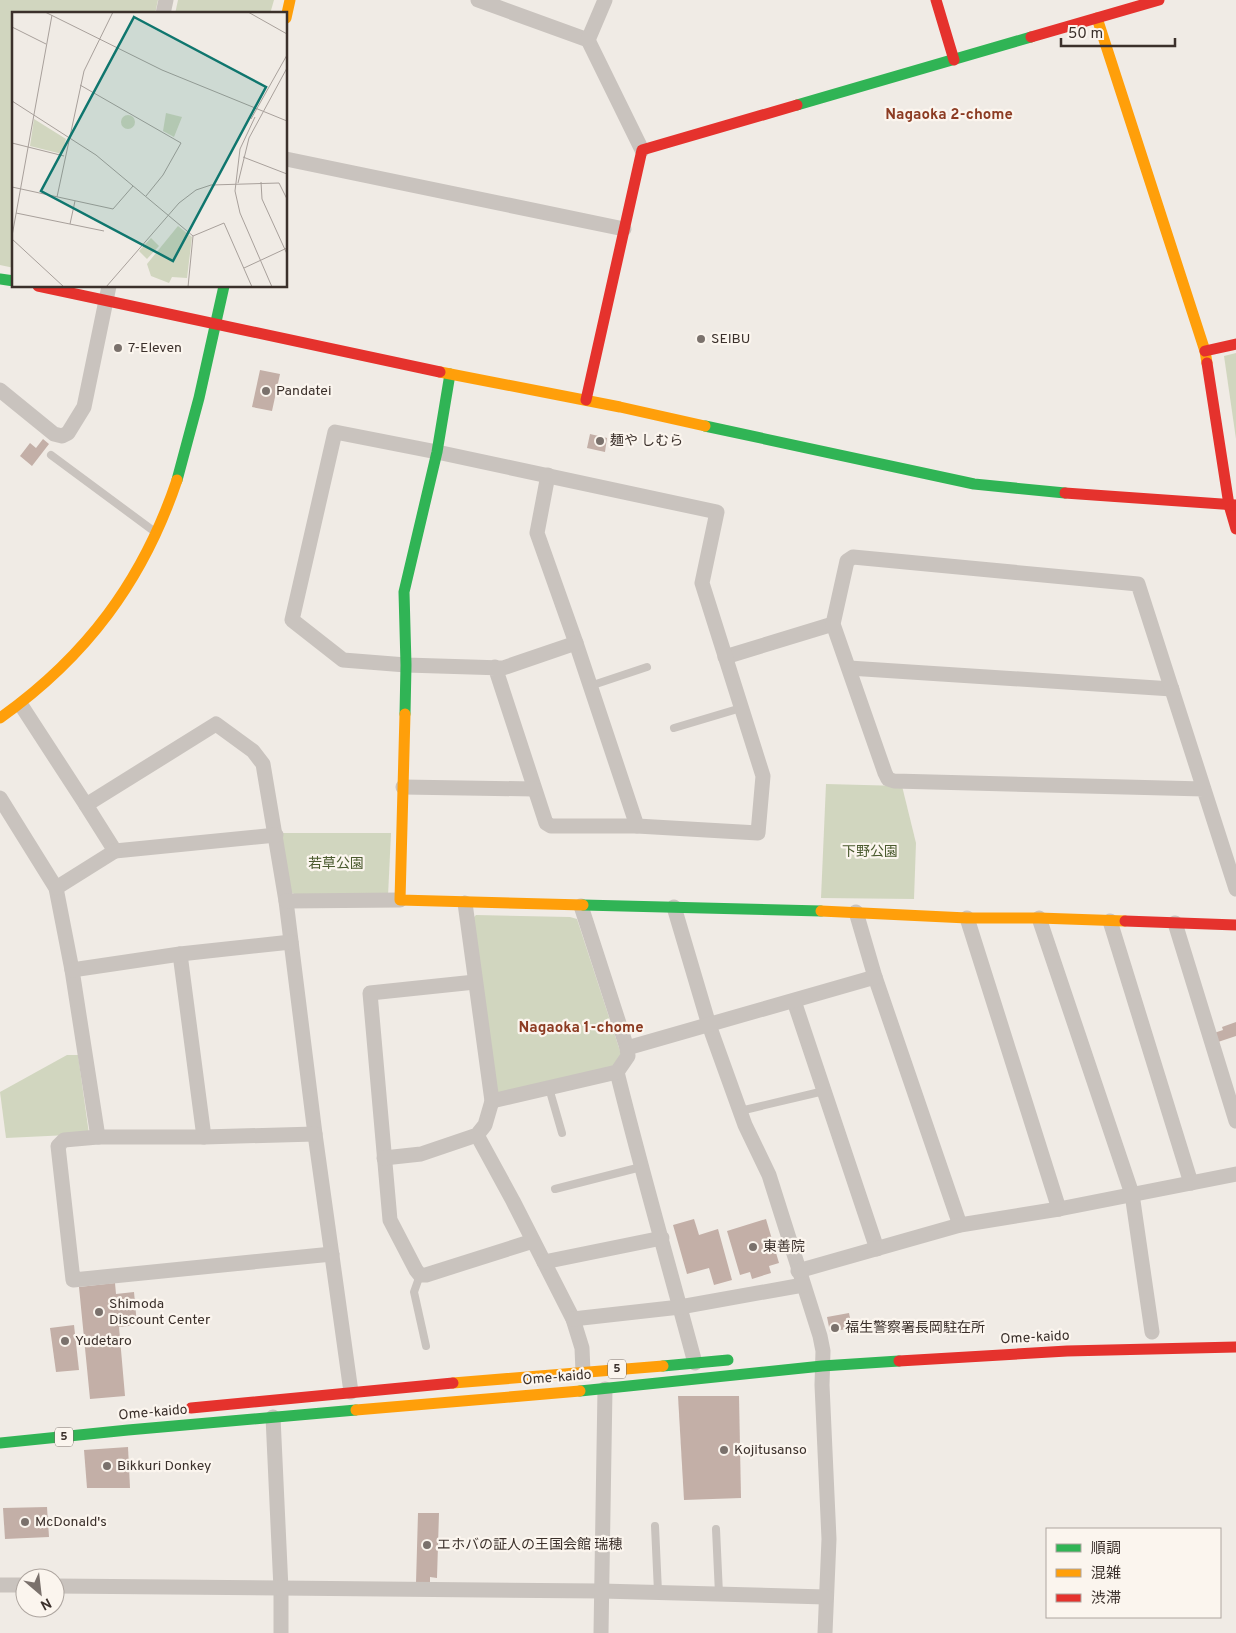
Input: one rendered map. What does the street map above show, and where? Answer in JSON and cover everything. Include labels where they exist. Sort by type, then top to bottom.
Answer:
[{"type":"street","points":[[478,0],[588,40],[642,150],[586,400]]},
{"type":"street","points":[[588,40],[605,0]]},
{"type":"street","points":[[936,0],[954,60]]},
{"type":"street","points":[[642,150],[1160,0]]},
{"type":"street","points":[[1097,18],[1205,351],[1219,447],[1233,505],[1236,529]]},
{"type":"street","points":[[288,159],[624,229]]},
{"type":"street","points":[[58,288],[107,293],[216,324],[450,374],[586,400],[974,484],[1233,505]]},
{"type":"street","points":[[0,718],[21,704],[71,658],[112,610],[156,534],[167,508],[185,451],[224,288]]},
{"type":"street","points":[[0,390],[54,434],[62,436],[68,433],[84,408],[107,293]]},
{"type":"street","points":[[1205,351],[1236,344]]},
{"type":"street","points":[[400,900],[406,665],[404,592],[437,452],[450,374]]},
{"type":"street","points":[[495,668],[546,823],[551,826],[637,826],[758,833],[763,776],[702,583],[716,512],[548,475],[335,432],[292,620],[343,660],[406,665],[504,668],[576,643]]},
{"type":"street","points":[[548,475],[537,533],[637,826]]},
{"type":"street","points":[[1204,789],[894,782],[888,779],[884,773],[833,624],[847,562],[853,557],[1138,584],[1172,689],[1204,789],[1236,889]]},
{"type":"street","points":[[725,657],[833,624]]},
{"type":"street","points":[[849,668],[1172,689]]},
{"type":"street","points":[[21,704],[115,851]]},
{"type":"street","points":[[86,805],[216,724],[253,752],[263,764],[286,902],[314,1134],[351,1392]]},
{"type":"street","points":[[403,787],[534,789]]},
{"type":"street","points":[[0,798],[56,888],[72,970],[98,1137]]},
{"type":"street","points":[[56,888],[115,851],[276,835]]},
{"type":"street","points":[[286,902],[400,900],[856,912],[967,918],[1039,918],[1236,925]]},
{"type":"street","points":[[384,1158],[421,1154],[477,1135],[485,1125],[492,1101],[465,902]]},
{"type":"street","points":[[492,1101],[617,1072],[628,1056],[581,906]]},
{"type":"street","points":[[674,907],[709,1025],[744,1125],[769,1175],[820,1336],[823,1355],[829,1539],[825,1633]]},
{"type":"street","points":[[856,912],[875,977],[960,1225]]},
{"type":"street","points":[[967,918],[1059,1208]]},
{"type":"street","points":[[1039,918],[1132,1194],[1152,1332]]},
{"type":"street","points":[[1110,921],[1191,1183]]},
{"type":"street","points":[[1175,923],[1236,1121]]},
{"type":"street","points":[[72,970],[180,954],[291,942]]},
{"type":"street","points":[[180,954],[204,1137]]},
{"type":"street","points":[[627,1048],[875,977]]},
{"type":"street","points":[[475,982],[370,993],[390,1220],[420,1275],[426,1275],[533,1241]]},
{"type":"street","points":[[794,1000],[877,1248]]},
{"type":"street","points":[[617,1072],[640,1167],[662,1238],[695,1363]]},
{"type":"street","points":[[314,1134],[98,1137],[64,1140],[58,1146],[74,1280],[332,1254]]},
{"type":"street","points":[[477,1135],[572,1319],[582,1348],[583,1372]]},
{"type":"street","points":[[572,1319],[680,1307],[801,1278],[877,1248],[960,1225],[1236,1174]]},
{"type":"street","points":[[544,1262],[662,1238]]},
{"type":"street","name":"Ome-kaido","points":[[0,1443],[605,1389],[823,1355],[1236,1347]]},
{"type":"street","name":"Ome-kaido","points":[[176,1410],[351,1392],[744,1358]]},
{"type":"street","points":[[600,1633],[605,1389]]},
{"type":"street","points":[[273,1418],[281,1589],[281,1633]]},
{"type":"street","points":[[0,1585],[15,1585]]},
{"type":"street","points":[[65,1586],[601,1591],[826,1597]]},
{"type":"lane","points":[[52,455],[156,534]]},
{"type":"lane","points":[[590,686],[647,667]]},
{"type":"lane","points":[[674,728],[741,708]]},
{"type":"lane","points":[[549,1088],[562,1133]]},
{"type":"lane","points":[[740,1111],[824,1091]]},
{"type":"lane","points":[[555,1189],[640,1167]]},
{"type":"lane","points":[[420,1275],[414,1292],[426,1346]]},
{"type":"lane","points":[[655,1526],[658,1592]]},
{"type":"lane","points":[[716,1528],[719,1594]]},
{"type":"green space","points":[[0,0],[158,0],[155,12],[12,12],[12,268],[0,265]]},
{"type":"green space","points":[[178,0],[274,0],[271,12],[175,12]]},
{"type":"green space","points":[[1236,353],[1236,439],[1224,356]]},
{"type":"green space","name":"下野公園","points":[[826,784],[902,786],[916,843],[914,899],[821,898]]},
{"type":"green space","name":"若草公園","points":[[281,833],[391,833],[388,896],[296,895],[289,891]]},
{"type":"green space","points":[[476,915],[570,917],[577,919],[622,1057],[618,1065],[500,1094],[494,1090],[471,920]]},
{"type":"green space","points":[[67,1055],[78,1055],[89,1134],[6,1138],[0,1092]]},
{"type":"building","points":[[260,370],[280,374],[272,411],[252,407]]},
{"type":"building","points":[[590,434],[607,438],[605,452],[587,448]]},
{"type":"building","points":[[43,439],[49,444],[32,466],[20,456],[30,443],[36,448]]},
{"type":"building","points":[[1236,1022],[1236,1036],[1218,1042],[1214,1033],[1223,1030],[1222,1027]]},
{"type":"building","points":[[694,1219],[699,1235],[718,1229],[732,1280],[714,1285],[709,1268],[687,1274],[673,1225]]},
{"type":"building","name":"東善院","points":[[766,1219],[779,1263],[769,1266],[771,1273],[752,1279],[750,1272],[740,1275],[727,1231]]},
{"type":"building","points":[[115,1283],[116,1294],[134,1292],[137,1325],[119,1327],[125,1396],[90,1399],[79,1287]]},
{"type":"building","points":[[849,1313],[852,1328],[830,1332],[827,1317]]},
{"type":"building","points":[[74,1325],[79,1370],[56,1372],[50,1328]]},
{"type":"building","points":[[678,1396],[739,1396],[741,1498],[684,1500]]},
{"type":"building","points":[[128,1447],[130,1488],[87,1488],[84,1450]]},
{"type":"building","points":[[47,1507],[49,1537],[5,1539],[3,1508]]},
{"type":"building","name":"エホバの証人の王国会館 瑞穂","points":[[418,1513],[439,1513],[437,1578],[430,1577],[430,1583],[416,1583]]},
{"type":"traffic: fast","points":[[797,105],[1031,37]]},
{"type":"traffic: fast","points":[[0,279],[12,281]]},
{"type":"traffic: fast","points":[[177,480],[199,398],[224,288]]},
{"type":"traffic: fast","points":[[405,714],[404,592],[437,452],[450,374]]},
{"type":"traffic: fast","points":[[705,426],[974,484],[1065,493]]},
{"type":"traffic: fast","points":[[583,905],[821,911]]},
{"type":"traffic: fast","points":[[663,1366],[728,1360]]},
{"type":"traffic: fast","points":[[580,1391],[822,1366],[899,1361]]},
{"type":"traffic: fast","points":[[0,1443],[356,1410]]},
{"type":"traffic: slow","points":[[287,12],[290,0]]},
{"type":"traffic: slow","points":[[1097,18],[1205,351],[1207,363]]},
{"type":"traffic: slow","points":[[440,372],[620,407],[705,426]]},
{"type":"traffic: slow","points":[[0,718],[59,669],[85,643],[108,614],[129,584],[147,551],[163,517],[177,480]]},
{"type":"traffic: slow","points":[[405,714],[400,900],[583,905]]},
{"type":"traffic: slow","points":[[821,911],[967,918],[1125,921]]},
{"type":"traffic: slow","points":[[453,1383],[663,1366]]},
{"type":"traffic: slow","points":[[356,1410],[580,1391]]},
{"type":"traffic: jam","points":[[936,0],[954,60]]},
{"type":"traffic: jam","points":[[1031,37],[1159,0]]},
{"type":"traffic: jam","points":[[586,400],[642,150],[797,105]]},
{"type":"traffic: jam","points":[[47,288],[440,372]]},
{"type":"traffic: jam","points":[[1205,351],[1236,344]]},
{"type":"traffic: jam","points":[[1207,363],[1229,505],[1236,529]]},
{"type":"traffic: jam","points":[[1065,493],[1236,505]]},
{"type":"traffic: jam","points":[[1125,921],[1236,925]]},
{"type":"traffic: jam","points":[[899,1361],[1067,1351],[1236,1347]]},
{"type":"traffic: jam","points":[[191,1408],[453,1383]]},
{"type":"place","name":"SEIBU","points":[[701,339]]},
{"type":"place","name":"7-Eleven","points":[[118,348]]},
{"type":"place","name":"Pandatei","points":[[266,391]]},
{"type":"place","name":"麺や しむら","points":[[600,441]]},
{"type":"place","name":"東善院","points":[[753,1247]]},
{"type":"place","name":"Shimoda Discount Center","points":[[99,1312]]},
{"type":"place","name":"福生警察署長岡駐在所","points":[[835,1328]]},
{"type":"place","name":"Yudetaro","points":[[65,1341]]},
{"type":"place","name":"Kojitusanso","points":[[724,1450]]},
{"type":"place","name":"Bikkuri Donkey","points":[[107,1466]]},
{"type":"place","name":"McDonald's","points":[[25,1522]]},
{"type":"place","name":"エホバの証人の王国会館 瑞穂","points":[[427,1545]]},
{"type":"district","name":"Nagaoka 2-chome","points":[[949,115]]},
{"type":"district","name":"Nagaoka 1-chome","points":[[581,1028]]}]
